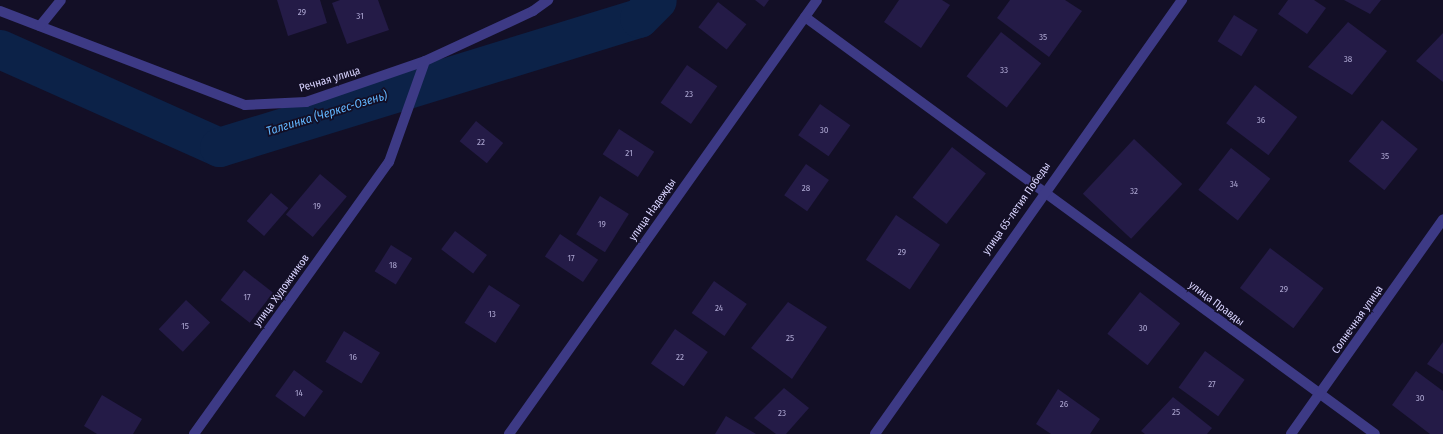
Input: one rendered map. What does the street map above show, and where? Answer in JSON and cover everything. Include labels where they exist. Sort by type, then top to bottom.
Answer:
[{"type":"street","points":[[40,26],[61,0]]},
{"type":"street","name":"Речная улица","points":[[0,11],[245,105],[306,102],[425,61],[533,11],[548,0]]},
{"type":"street","name":"улица Надежды","points":[[509,434],[817,0]]},
{"type":"street","name":"улица 65-летия Победы","points":[[875,434],[1045,190],[1182,0]]},
{"type":"street","name":"улица Правды","points":[[805,17],[1045,190],[1319,395],[1375,434]]},
{"type":"street","name":"улица Художников","points":[[194,434],[389,162],[425,61]]},
{"type":"street","name":"Солнечная улица","points":[[1291,434],[1443,219]]},
{"type":"building","points":[[277,0],[320,0],[327,23],[288,36]]},
{"type":"building","points":[[340,0],[378,0],[389,30],[347,44],[332,3]]},
{"type":"building","points":[[755,0],[769,0],[764,7]]},
{"type":"building","points":[[899,0],[942,0],[950,5],[921,48],[884,22]]},
{"type":"building","points":[[1010,0],[1065,0],[1082,11],[1049,57],[997,18]]},
{"type":"building","points":[[1288,0],[1314,0],[1326,8],[1307,34],[1278,14]]},
{"type":"building","points":[[1344,0],[1381,0],[1370,14]]},
{"type":"building","points":[[718,2],[746,24],[727,49],[698,27]]},
{"type":"building","points":[[1234,15],[1258,30],[1241,56],[1218,41]]},
{"type":"building","points":[[1348,22],[1387,51],[1352,95],[1308,67]]},
{"type":"building","points":[[1001,32],[1041,63],[1007,108],[967,76]]},
{"type":"building","points":[[1443,33],[1443,82],[1416,61]]},
{"type":"building","points":[[687,65],[717,86],[691,124],[661,103]]},
{"type":"building","points":[[1255,85],[1297,117],[1268,155],[1226,123]]},
{"type":"building","points":[[820,104],[850,125],[829,156],[798,135]]},
{"type":"building","points":[[1382,120],[1418,149],[1384,190],[1349,161]]},
{"type":"building","points":[[476,121],[503,143],[487,163],[460,141]]},
{"type":"building","points":[[619,129],[654,152],[638,177],[603,154]]},
{"type":"building","points":[[1134,139],[1182,184],[1131,239],[1083,194]]},
{"type":"building","points":[[952,147],[986,173],[946,224],[913,197]]},
{"type":"building","points":[[1231,148],[1270,179],[1238,221],[1198,190]]},
{"type":"building","points":[[806,164],[829,180],[807,211],[784,195]]},
{"type":"building","points":[[320,174],[347,196],[313,237],[286,215]]},
{"type":"building","points":[[271,193],[288,208],[264,236],[247,221]]},
{"type":"building","points":[[600,196],[629,214],[605,252],[576,234]]},
{"type":"building","points":[[896,215],[940,245],[910,289],[866,260]]},
{"type":"building","points":[[455,231],[487,255],[473,273],[441,249]]},
{"type":"building","points":[[560,234],[598,260],[583,282],[545,256]]},
{"type":"building","points":[[391,245],[412,258],[396,285],[375,271]]},
{"type":"building","points":[[1270,248],[1324,288],[1293,328],[1240,288]]},
{"type":"building","points":[[244,270],[273,293],[250,323],[221,300]]},
{"type":"building","points":[[714,281],[747,304],[724,336],[692,313]]},
{"type":"building","points":[[489,285],[520,305],[496,343],[464,323]]},
{"type":"building","points":[[1140,292],[1180,323],[1148,365],[1107,334]]},
{"type":"building","points":[[186,300],[210,323],[183,352],[159,329]]},
{"type":"building","points":[[788,302],[827,327],[792,379],[751,348]]},
{"type":"building","points":[[675,329],[708,352],[684,386],[651,363]]},
{"type":"building","points":[[344,331],[380,353],[361,383],[325,362]]},
{"type":"building","points":[[1443,342],[1443,374],[1427,364]]},
{"type":"building","points":[[1205,351],[1245,380],[1218,416],[1179,387]]},
{"type":"building","points":[[294,370],[323,391],[304,417],[275,396]]},
{"type":"building","points":[[1416,371],[1443,391],[1443,434],[1430,434],[1392,405]]},
{"type":"building","points":[[784,388],[809,408],[786,434],[776,434],[754,418]]},
{"type":"building","points":[[1058,389],[1100,419],[1090,434],[1051,434],[1036,424]]},
{"type":"building","points":[[102,395],[142,419],[133,434],[97,434],[84,426]]},
{"type":"building","points":[[1173,397],[1212,428],[1207,434],[1145,434],[1141,431]]},
{"type":"building","points":[[726,416],[756,434],[715,434]]},
{"type":"waterway","name":"Талгинка (Черкес-Озень)","points":[[0,49],[219,147],[639,18],[657,0]]}]
